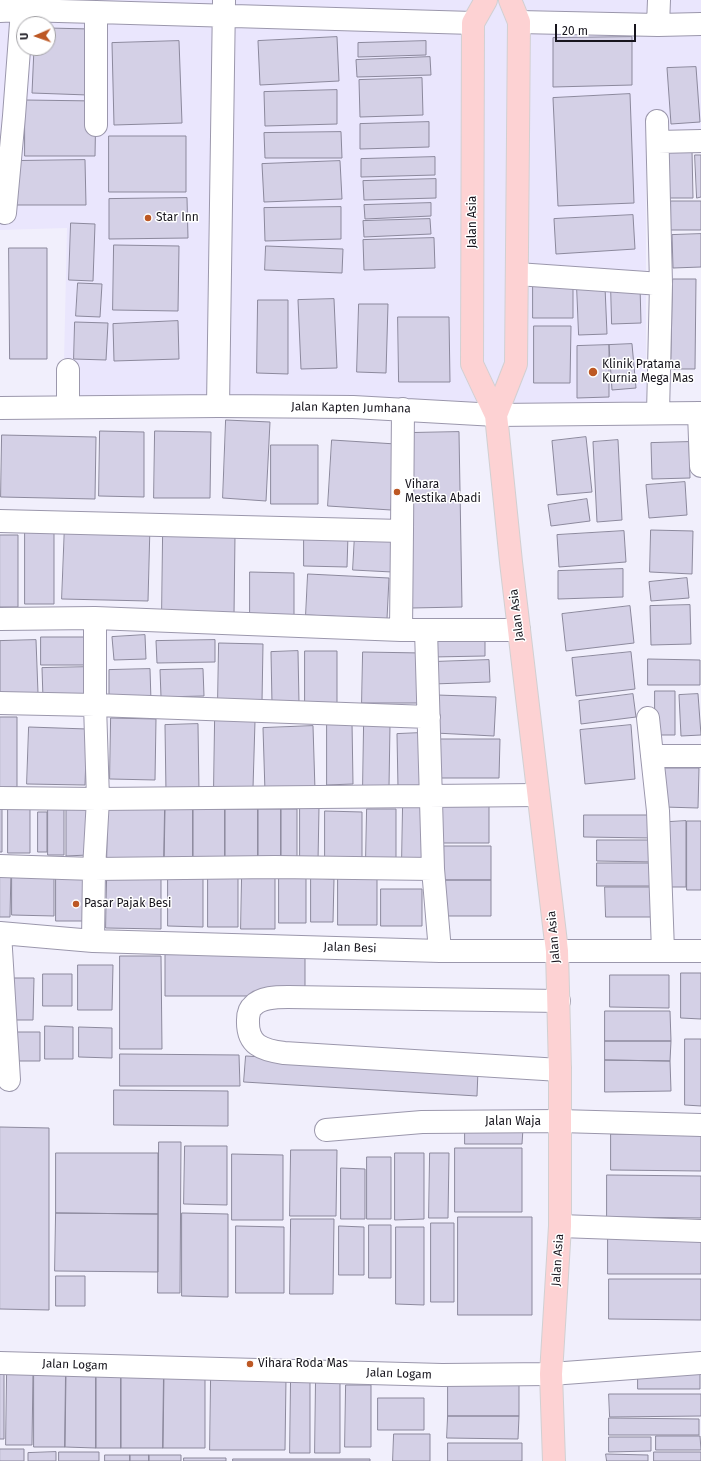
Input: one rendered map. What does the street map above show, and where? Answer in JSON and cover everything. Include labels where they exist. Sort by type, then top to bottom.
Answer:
[{"type":"main road","points":[[474,23],[486,0]]},
{"type":"main road","points":[[510,0],[518,22]]},
{"type":"main road","name":"Jalan Asia","points":[[496,415],[516,364],[518,22]]},
{"type":"main road","name":"Jalan Asia","points":[[474,23],[472,364],[496,415],[519,630],[557,951],[560,1070],[560,1226],[551,1374],[554,1461]]},
{"type":"street","points":[[658,25],[659,0]]},
{"type":"street","points":[[0,11],[22,10],[96,12],[169,7],[224,8],[474,23]]},
{"type":"street","points":[[218,406],[224,8]]},
{"type":"street","points":[[5,213],[22,10]]},
{"type":"street","points":[[96,12],[96,125]]},
{"type":"street","points":[[518,22],[658,25],[701,24]]},
{"type":"street","points":[[658,413],[661,284],[657,132],[701,141]]},
{"type":"street","points":[[517,274],[661,284]]},
{"type":"street","points":[[68,370],[68,407]]},
{"type":"street","name":"Jalan Kapten Jumhana","points":[[0,408],[218,406],[404,409],[496,415],[700,413]]},
{"type":"street","points":[[401,630],[404,409]]},
{"type":"street","points":[[700,413],[701,466]]},
{"type":"street","points":[[0,521],[402,531]]},
{"type":"street","points":[[0,619],[95,618],[401,630],[519,630]]},
{"type":"street","points":[[94,941],[94,868],[98,799],[95,705],[95,618]]},
{"type":"street","points":[[426,630],[433,869],[440,951]]},
{"type":"street","points":[[0,703],[429,717]]},
{"type":"street","points":[[648,718],[658,811],[663,951]]},
{"type":"street","points":[[652,756],[701,756]]},
{"type":"street","points":[[0,798],[98,799],[538,795]]},
{"type":"street","points":[[0,866],[94,868],[275,867],[433,869]]},
{"type":"street","points":[[0,933],[9,1080]]},
{"type":"street","name":"Jalan Besi","points":[[0,933],[94,941],[440,951],[701,951]]},
{"type":"street","points":[[558,1001],[272,998],[261,1001],[252,1006],[248,1016],[248,1030],[251,1038],[259,1047],[268,1051],[560,1070]]},
{"type":"street","name":"Jalan Waja","points":[[326,1130],[422,1122],[560,1121],[701,1125]]},
{"type":"street","points":[[560,1226],[701,1231]]},
{"type":"street","name":"Jalan Logam","points":[[0,1363],[442,1375],[551,1374],[701,1363]]},
{"type":"shaded area","points":[[0,0],[701,0],[701,135],[646,137],[646,418],[63,406],[67,228],[0,230]]},
{"type":"building","points":[[56,28],[90,29],[88,95],[32,93],[34,56],[56,56]]},
{"type":"building","points":[[337,37],[339,81],[260,85],[258,41]]},
{"type":"building","points":[[632,37],[632,85],[553,87],[553,38]]},
{"type":"building","points":[[179,41],[182,123],[114,125],[112,43]]},
{"type":"building","points":[[426,41],[426,55],[358,57],[358,43]]},
{"type":"building","points":[[430,57],[431,75],[357,77],[356,60]]},
{"type":"building","points":[[696,67],[700,122],[671,124],[667,68]]},
{"type":"building","points":[[422,78],[423,115],[360,117],[359,80]]},
{"type":"building","points":[[337,90],[337,124],[265,126],[264,92]]},
{"type":"building","points":[[630,94],[634,203],[558,206],[553,98]]},
{"type":"building","points":[[25,100],[96,101],[95,156],[25,156]]},
{"type":"building","points":[[429,122],[429,147],[360,149],[360,124]]},
{"type":"building","points":[[341,132],[342,158],[265,158],[264,133]]},
{"type":"building","points":[[109,136],[186,136],[186,192],[109,192]]},
{"type":"building","points":[[668,151],[692,151],[693,198],[669,198]]},
{"type":"building","points":[[695,155],[701,155],[701,197],[697,198]]},
{"type":"building","points":[[435,157],[435,175],[361,177],[361,159]]},
{"type":"building","points":[[85,160],[86,205],[13,205],[13,161]]},
{"type":"building","points":[[340,161],[342,199],[264,202],[262,164]]},
{"type":"building","points":[[436,179],[436,198],[364,200],[363,181]]},
{"type":"building","name":"Star Inn","points":[[187,198],[188,238],[109,239],[109,199]]},
{"type":"building","points":[[671,201],[701,201],[701,230],[671,230]]},
{"type":"building","points":[[431,203],[431,216],[365,219],[364,205]]},
{"type":"building","points":[[341,207],[341,239],[265,241],[264,208]]},
{"type":"building","points":[[633,215],[635,249],[556,254],[554,219]]},
{"type":"building","points":[[430,219],[431,234],[364,237],[363,221]]},
{"type":"building","points":[[71,223],[95,224],[93,281],[69,280]]},
{"type":"building","points":[[701,234],[701,267],[673,268],[672,235]]},
{"type":"building","points":[[434,238],[435,268],[364,270],[363,240]]},
{"type":"building","points":[[114,245],[179,246],[178,311],[113,310]]},
{"type":"building","points":[[266,246],[343,249],[342,273],[265,270]]},
{"type":"building","points":[[9,248],[47,248],[47,359],[10,359]]},
{"type":"building","points":[[533,279],[573,280],[573,318],[533,318]]},
{"type":"building","points":[[673,279],[696,279],[695,369],[671,369]]},
{"type":"building","points":[[78,283],[102,284],[100,317],[76,316]]},
{"type":"building","points":[[611,286],[640,286],[641,323],[612,324]]},
{"type":"building","points":[[577,287],[605,287],[607,334],[579,335]]},
{"type":"building","points":[[334,299],[337,368],[301,369],[298,300]]},
{"type":"building","points":[[258,300],[288,300],[288,374],[257,373]]},
{"type":"building","points":[[359,304],[388,304],[386,373],[357,372]]},
{"type":"building","points":[[398,317],[449,317],[450,382],[399,382]]},
{"type":"building","points":[[178,321],[179,359],[114,361],[113,324]]},
{"type":"building","points":[[75,322],[108,323],[106,360],[74,359]]},
{"type":"building","points":[[534,326],[571,326],[570,383],[534,383]]},
{"type":"building","points":[[632,344],[636,388],[612,390],[609,345]]},
{"type":"building","name":"Klinik Pratama Kurnia Mega Mas","points":[[609,345],[609,397],[577,398],[577,346]]},
{"type":"building","points":[[226,420],[270,422],[266,501],[223,498]]},
{"type":"building","points":[[100,431],[144,432],[144,497],[99,496]]},
{"type":"building","points":[[155,431],[211,432],[210,498],[154,498]]},
{"type":"building","points":[[459,432],[462,607],[411,608],[408,433]]},
{"type":"building","points":[[2,435],[96,437],[95,499],[1,497]]},
{"type":"building","points":[[586,437],[592,492],[557,495],[552,441]]},
{"type":"building","points":[[332,440],[396,444],[391,510],[328,506]]},
{"type":"building","points":[[618,440],[622,520],[597,522],[593,442]]},
{"type":"building","points":[[689,442],[690,478],[652,479],[651,443]]},
{"type":"building","points":[[271,445],[318,445],[318,504],[271,504]]},
{"type":"building","points":[[685,482],[687,515],[649,518],[646,485]]},
{"type":"building","points":[[587,499],[590,521],[551,526],[548,505]]},
{"type":"building","points":[[65,523],[150,525],[148,601],[62,599]]},
{"type":"building","points":[[25,528],[54,528],[54,604],[25,604]]},
{"type":"building","points":[[651,530],[693,531],[692,574],[650,572]]},
{"type":"building","points":[[624,531],[626,562],[559,567],[557,535]]},
{"type":"building","points":[[163,534],[235,535],[234,615],[162,614]]},
{"type":"building","points":[[355,534],[393,536],[392,572],[353,570]]},
{"type":"building","points":[[0,535],[18,535],[18,607],[0,607]]},
{"type":"building","points":[[304,535],[348,535],[347,567],[304,566]]},
{"type":"building","points":[[623,569],[623,597],[558,599],[558,571]]},
{"type":"building","points":[[250,572],[294,573],[294,618],[250,617]]},
{"type":"building","points":[[308,574],[389,578],[387,619],[306,615]]},
{"type":"building","points":[[687,578],[689,598],[651,601],[649,582]]},
{"type":"building","points":[[690,605],[691,644],[651,645],[650,606]]},
{"type":"building","points":[[630,606],[634,643],[566,651],[562,614]]},
{"type":"building","points":[[145,635],[146,659],[114,660],[112,637]]},
{"type":"building","points":[[41,637],[93,637],[93,665],[41,665]]},
{"type":"building","points":[[485,638],[485,656],[432,657],[432,639]]},
{"type":"building","points":[[36,640],[38,693],[0,694],[0,641]]},
{"type":"building","points":[[215,640],[215,662],[157,663],[156,641]]},
{"type":"building","points":[[219,643],[263,644],[262,702],[218,701]]},
{"type":"building","points":[[298,651],[299,703],[272,704],[271,652]]},
{"type":"building","points":[[305,651],[337,651],[337,703],[305,704]]},
{"type":"building","points":[[363,652],[422,653],[422,703],[362,703]]},
{"type":"building","points":[[631,652],[635,689],[576,696],[572,658]]},
{"type":"building","points":[[648,659],[700,660],[700,685],[648,685]]},
{"type":"building","points":[[489,660],[490,682],[433,684],[432,662]]},
{"type":"building","points":[[92,667],[93,699],[43,699],[42,668]]},
{"type":"building","points":[[150,669],[151,701],[109,701],[109,670]]},
{"type":"building","points":[[203,669],[204,696],[161,697],[160,670]]},
{"type":"building","points":[[655,691],[675,691],[675,735],[655,735]]},
{"type":"building","points":[[633,694],[636,717],[581,724],[579,701]]},
{"type":"building","points":[[698,694],[701,735],[681,736],[679,695]]},
{"type":"building","points":[[437,695],[496,697],[494,736],[435,733]]},
{"type":"building","points":[[0,717],[17,717],[17,787],[0,787]]},
{"type":"building","points":[[111,718],[156,719],[155,780],[110,779]]},
{"type":"building","points":[[215,720],[255,721],[253,788],[214,787]]},
{"type":"building","points":[[327,722],[352,722],[353,784],[327,785]]},
{"type":"building","points":[[198,724],[199,792],[166,793],[165,725]]},
{"type":"building","points":[[364,724],[390,725],[389,787],[363,787]]},
{"type":"building","points":[[631,725],[635,779],[585,784],[580,730]]},
{"type":"building","points":[[313,726],[315,790],[265,792],[263,728]]},
{"type":"building","points":[[29,727],[87,729],[85,785],[27,784]]},
{"type":"building","points":[[421,733],[422,788],[398,788],[397,734]]},
{"type":"building","points":[[438,739],[500,739],[499,778],[437,778]]},
{"type":"building","points":[[664,768],[699,768],[698,808],[664,807]]},
{"type":"building","points":[[439,799],[489,800],[489,843],[439,843]]},
{"type":"building","points":[[403,804],[428,805],[427,861],[402,861]]},
{"type":"building","points":[[88,805],[88,855],[66,856],[66,806]]},
{"type":"building","points":[[8,807],[30,807],[30,853],[8,853]]},
{"type":"building","points":[[300,807],[319,807],[318,862],[300,862]]},
{"type":"building","points":[[0,809],[2,809],[2,852],[0,852]]},
{"type":"building","points":[[48,809],[64,809],[64,855],[48,855]]},
{"type":"building","points":[[108,809],[165,809],[164,864],[107,864]]},
{"type":"building","points":[[165,809],[193,809],[193,864],[164,864]]},
{"type":"building","points":[[193,809],[225,809],[225,864],[193,864]]},
{"type":"building","points":[[225,809],[258,809],[258,864],[225,864]]},
{"type":"building","points":[[258,809],[281,809],[281,864],[258,864]]},
{"type":"building","points":[[281,809],[297,809],[297,864],[281,864]]},
{"type":"building","points":[[367,809],[396,809],[396,859],[366,859]]},
{"type":"building","points":[[325,811],[362,812],[362,859],[325,859]]},
{"type":"building","points":[[38,812],[47,812],[47,852],[38,852]]},
{"type":"building","points":[[584,815],[652,815],[652,838],[584,837]]},
{"type":"building","points":[[686,821],[686,887],[668,887],[669,822]]},
{"type":"building","points":[[687,821],[701,821],[701,890],[687,890]]},
{"type":"building","points":[[597,840],[654,840],[654,862],[597,861]]},
{"type":"building","points":[[444,846],[491,846],[491,880],[444,880]]},
{"type":"building","points":[[597,863],[656,863],[656,886],[597,886]]},
{"type":"building","points":[[0,870],[11,870],[10,917],[0,917]]},
{"type":"building","points":[[12,871],[54,871],[54,916],[12,915]]},
{"type":"building","points":[[208,872],[238,872],[238,927],[208,927]]},
{"type":"building","points":[[56,873],[87,873],[87,921],[56,921]]},
{"type":"building","points":[[168,874],[203,875],[203,927],[168,926]]},
{"type":"building","points":[[338,875],[377,875],[377,925],[338,925]]},
{"type":"building","points":[[242,876],[275,876],[275,929],[241,929]]},
{"type":"building","points":[[107,877],[161,877],[161,929],[106,928]]},
{"type":"building","points":[[279,878],[306,878],[306,923],[279,923]]},
{"type":"building","points":[[311,878],[334,879],[333,922],[311,922]]},
{"type":"building","points":[[444,880],[491,880],[491,916],[443,916]]},
{"type":"building","points":[[605,887],[657,887],[657,917],[606,917]]},
{"type":"building","points":[[381,889],[422,889],[422,926],[381,926]]},
{"type":"building","points":[[305,954],[305,996],[165,996],[165,955]]},
{"type":"building","points":[[120,956],[161,956],[162,1049],[120,1049]]},
{"type":"building","points":[[78,965],[113,965],[112,1010],[78,1010]]},
{"type":"building","points":[[681,973],[701,973],[701,1019],[681,1018]]},
{"type":"building","points":[[43,974],[72,974],[72,1006],[43,1006]]},
{"type":"building","points":[[610,975],[669,975],[669,1008],[610,1007]]},
{"type":"building","points":[[13,978],[34,978],[33,1020],[12,1020]]},
{"type":"building","points":[[605,1011],[670,1011],[671,1041],[605,1041]]},
{"type":"building","points":[[45,1026],[73,1027],[73,1059],[45,1059]]},
{"type":"building","points":[[79,1027],[112,1028],[112,1058],[79,1057]]},
{"type":"building","points":[[16,1032],[40,1032],[40,1061],[16,1061]]},
{"type":"building","points":[[685,1039],[701,1039],[701,1106],[685,1105]]},
{"type":"building","points":[[605,1041],[671,1041],[670,1061],[605,1060]]},
{"type":"building","points":[[120,1054],[239,1055],[240,1086],[120,1086]]},
{"type":"building","points":[[246,1056],[478,1070],[477,1096],[244,1082]]},
{"type":"building","points":[[605,1060],[670,1061],[671,1091],[605,1092]]},
{"type":"building","points":[[114,1090],[228,1091],[228,1126],[114,1125]]},
{"type":"building","points":[[0,1127],[49,1128],[49,1310],[0,1309]]},
{"type":"building","points":[[465,1128],[523,1128],[522,1144],[465,1144]]},
{"type":"building","points":[[611,1134],[701,1134],[701,1171],[611,1170]]},
{"type":"building","points":[[159,1142],[181,1142],[180,1293],[158,1293]]},
{"type":"building","points":[[185,1146],[227,1146],[227,1205],[184,1204]]},
{"type":"building","points":[[455,1148],[522,1148],[522,1212],[455,1212]]},
{"type":"building","points":[[291,1150],[337,1150],[336,1216],[290,1216]]},
{"type":"building","points":[[56,1153],[158,1153],[158,1214],[56,1213]]},
{"type":"building","points":[[395,1153],[424,1153],[424,1219],[395,1220]]},
{"type":"building","points":[[430,1153],[449,1153],[448,1218],[429,1218]]},
{"type":"building","points":[[232,1154],[283,1155],[283,1220],[232,1220]]},
{"type":"building","points":[[367,1157],[391,1157],[391,1219],[367,1219]]},
{"type":"building","points":[[341,1168],[365,1169],[365,1219],[341,1219]]},
{"type":"building","points":[[607,1175],[701,1176],[701,1218],[607,1217]]},
{"type":"building","points":[[56,1213],[158,1214],[158,1272],[55,1271]]},
{"type":"building","points":[[182,1213],[228,1214],[228,1297],[182,1296]]},
{"type":"building","points":[[458,1217],[532,1217],[532,1315],[458,1315]]},
{"type":"building","points":[[291,1219],[334,1219],[333,1294],[290,1294]]},
{"type":"building","points":[[431,1223],[454,1223],[454,1302],[431,1302]]},
{"type":"building","points":[[369,1225],[391,1225],[391,1278],[369,1278]]},
{"type":"building","points":[[236,1226],[284,1227],[284,1293],[236,1293]]},
{"type":"building","points":[[339,1226],[364,1227],[364,1275],[339,1275]]},
{"type":"building","points":[[396,1227],[424,1227],[424,1305],[396,1304]]},
{"type":"building","points":[[608,1235],[701,1236],[701,1274],[608,1274]]},
{"type":"building","points":[[56,1276],[85,1276],[85,1306],[56,1306]]},
{"type":"building","points":[[609,1279],[701,1279],[701,1320],[609,1319]]},
{"type":"building","points":[[638,1368],[700,1368],[700,1389],[638,1389]]},
{"type":"building","points":[[0,1370],[4,1370],[4,1439],[0,1439]]},
{"type":"building","points":[[7,1372],[33,1372],[32,1445],[6,1445]]},
{"type":"building","points":[[34,1372],[66,1372],[65,1447],[34,1447]]},
{"type":"building","points":[[66,1372],[96,1372],[96,1448],[65,1447]]},
{"type":"building","points":[[96,1372],[121,1372],[121,1448],[96,1448]]},
{"type":"building","points":[[121,1372],[164,1372],[163,1448],[121,1448]]},
{"type":"building","points":[[164,1372],[205,1373],[205,1448],[163,1448]]},
{"type":"building","points":[[316,1375],[340,1376],[340,1453],[315,1453]]},
{"type":"building","points":[[291,1376],[310,1376],[310,1453],[290,1453]]},
{"type":"building","points":[[211,1377],[286,1378],[285,1450],[210,1450]]},
{"type":"building","points":[[448,1381],[519,1382],[519,1416],[448,1416]]},
{"type":"building","points":[[346,1385],[371,1385],[371,1447],[345,1447]]},
{"type":"building","points":[[609,1394],[701,1394],[701,1416],[610,1417]]},
{"type":"building","points":[[378,1398],[424,1398],[424,1430],[378,1430]]},
{"type":"building","points":[[448,1416],[519,1416],[518,1439],[447,1438]]},
{"type":"building","points":[[609,1418],[699,1419],[699,1435],[609,1435]]},
{"type":"building","points":[[394,1434],[430,1434],[430,1461],[393,1461]]},
{"type":"building","points":[[656,1436],[700,1436],[701,1450],[656,1450]]},
{"type":"building","points":[[609,1437],[651,1437],[651,1451],[609,1452]]},
{"type":"building","points":[[448,1443],[522,1443],[522,1461],[448,1461]]},
{"type":"building","points":[[0,1449],[24,1449],[24,1461],[0,1461]]},
{"type":"building","points":[[56,1452],[56,1461],[28,1461],[28,1453]]},
{"type":"building","points":[[59,1452],[99,1452],[99,1461],[59,1461]]},
{"type":"building","points":[[654,1452],[701,1452],[701,1461],[654,1461]]},
{"type":"building","points":[[606,1454],[648,1455],[648,1461],[607,1461]]},
{"type":"building","points":[[105,1455],[130,1455],[130,1461],[105,1461]]},
{"type":"building","points":[[130,1455],[149,1455],[149,1461],[130,1461]]},
{"type":"building","points":[[149,1455],[181,1455],[181,1461],[149,1461]]},
{"type":"building","points":[[184,1458],[226,1458],[226,1461],[184,1461]]},
{"type":"building","points":[[233,1459],[370,1459],[370,1461],[233,1461]]},
{"type":"place","name":"Star Inn","points":[[148,218]]},
{"type":"place","name":"Klinik Pratama Kurnia Mega Mas","points":[[593,372]]},
{"type":"place","name":"Vihara Mestika Abadi","points":[[397,492]]},
{"type":"place","name":"Pasar Pajak Besi","points":[[76,904]]},
{"type":"place","name":"Vihara Roda Mas","points":[[250,1364]]}]
